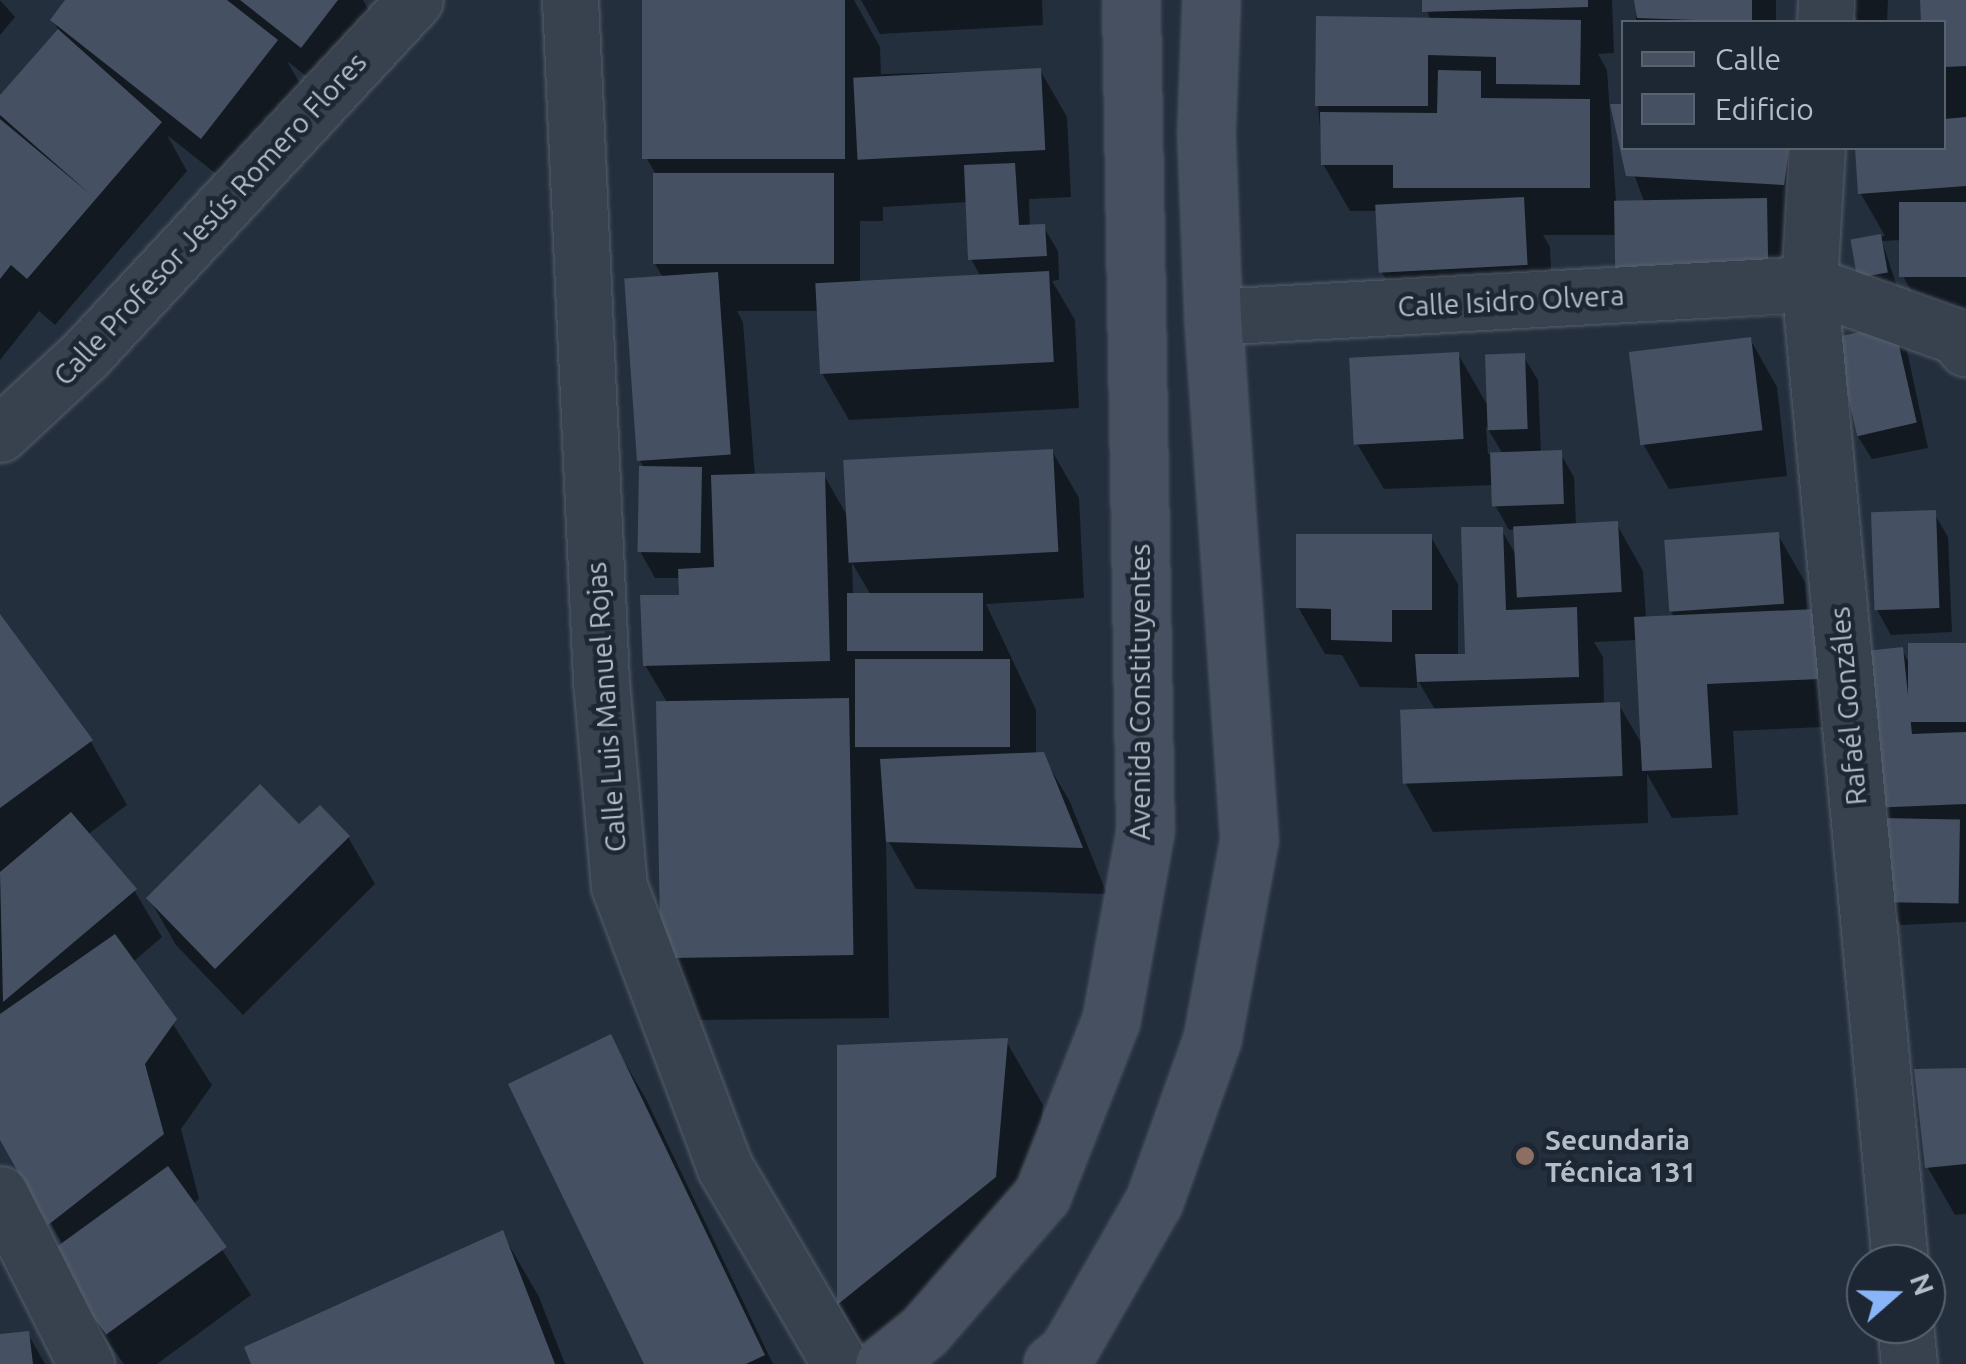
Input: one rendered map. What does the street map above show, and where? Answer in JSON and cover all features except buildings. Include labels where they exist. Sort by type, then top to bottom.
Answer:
[{"type":"street","name":"Calle Profesor Jesús Romero Flores","points":[[0,434],[86,354],[416,0]]},
{"type":"street","name":"Calle Luis Manuel Rojas","points":[[570,0],[601,681],[619,886],[724,1166],[840,1364]]},
{"type":"street","name":"Avenida Constituyentes","points":[[883,1364],[924,1331],[1042,1194],[1111,1020],[1144,831],[1132,0]]},
{"type":"street","points":[[1052,1364],[1068,1350],[1154,1201],[1212,1039],[1249,840],[1213,317],[1211,0]]},
{"type":"street","points":[[1132,55],[1209,63]]},
{"type":"street","name":"Rafaél Gonzáles","points":[[1818,150],[1808,284],[1898,1244]]},
{"type":"street","points":[[1808,284],[1956,336],[1966,349]]},
{"type":"street","name":"Calle Isidro Olvera","points":[[1213,317],[1808,284]]},
{"type":"street","points":[[0,1194],[86,1364]]},
{"type":"place","name":"Secundaria Técnica 131","points":[[1525,1156]]}]
